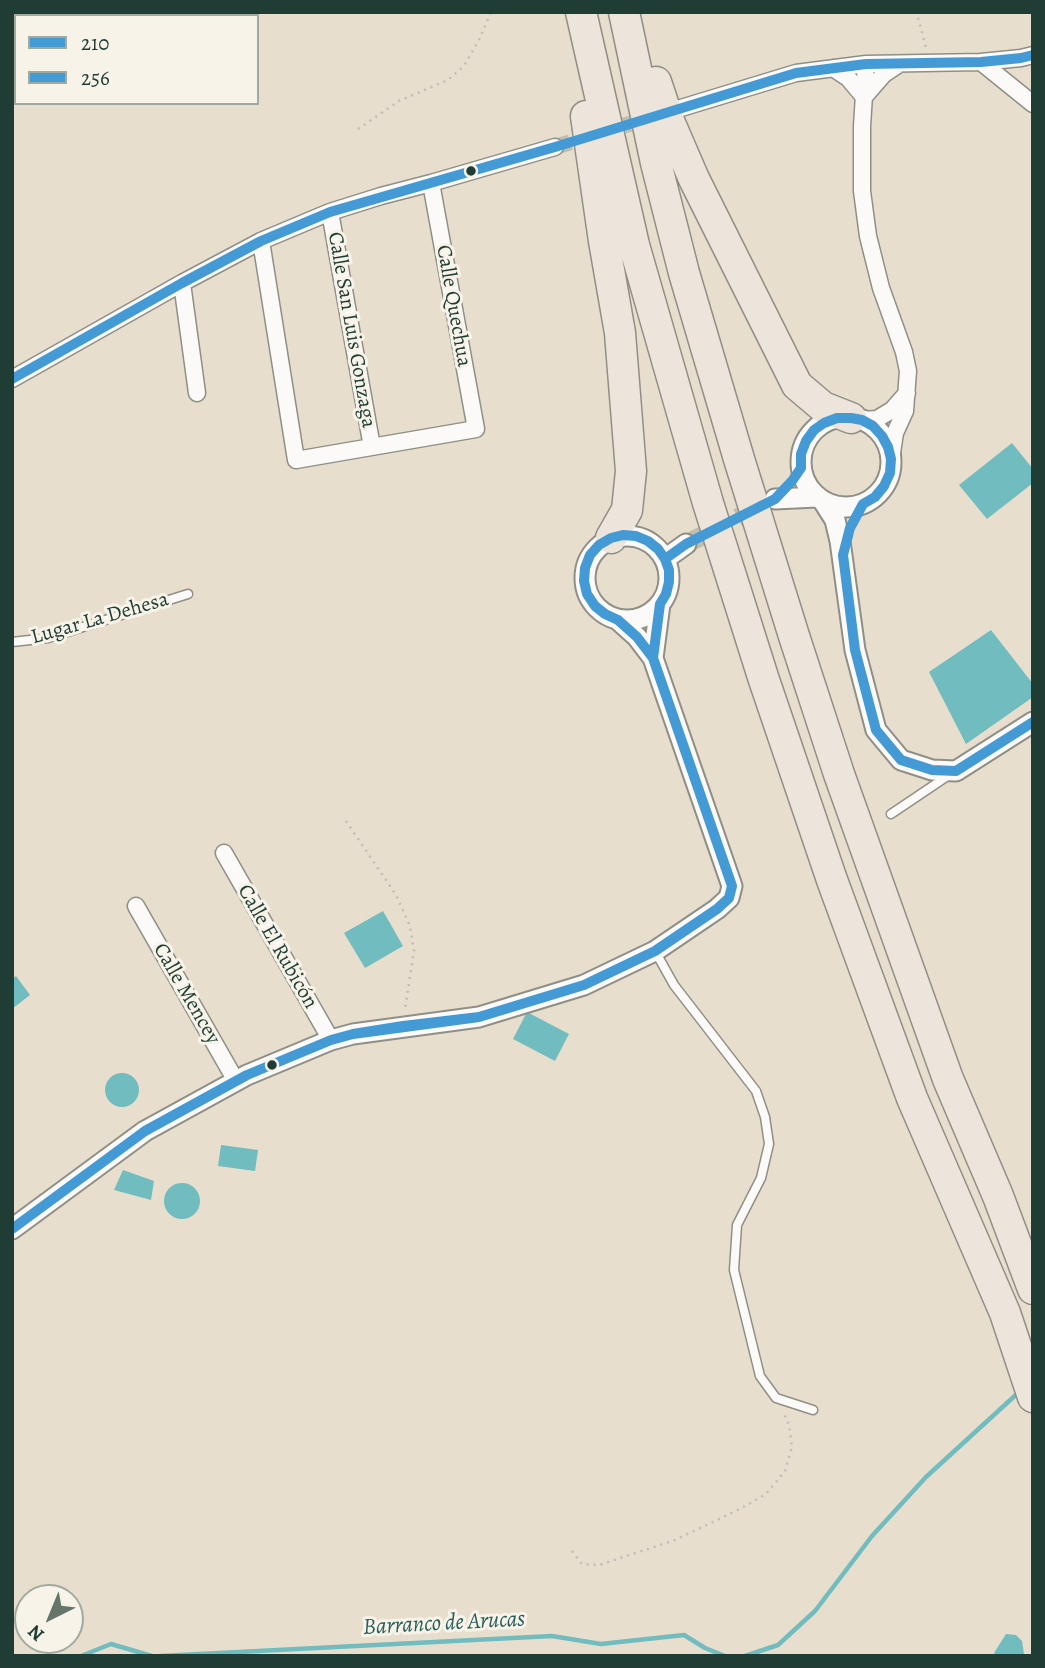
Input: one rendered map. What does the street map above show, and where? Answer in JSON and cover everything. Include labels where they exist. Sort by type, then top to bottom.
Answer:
[{"type":"highway","points":[[570,12],[620,333],[629,443],[631,471],[627,510],[611,538]]},
{"type":"highway","points":[[580,12],[634,245],[708,503],[801,792],[912,1098],[1005,1313],[1033,1397]]},
{"type":"highway","points":[[624,12],[656,163],[684,273],[794,636],[839,774],[948,1079],[999,1199],[1033,1289]]},
{"type":"highway","points":[[636,12],[665,109],[694,180],[797,385],[823,407],[856,419]]},
{"type":"highway","points":[[999,1199],[1029,1233],[1033,1243]]},
{"type":"street","points":[[681,108],[796,73],[866,64],[981,62],[1033,55]]},
{"type":"street","points":[[981,62],[1033,104]]},
{"type":"street","points":[[801,468],[775,499],[820,499],[836,506],[850,507],[863,504],[875,497],[890,473],[895,433],[905,411],[908,371],[881,288],[868,236],[862,191],[866,64]]},
{"type":"street","points":[[864,97],[879,79],[899,64]]},
{"type":"street","points":[[833,68],[848,78],[864,97]]},
{"type":"street","points":[[12,379],[261,241],[330,212],[555,147]]},
{"type":"street","name":"Calle Quechua","points":[[372,447],[476,429],[431,183]]},
{"type":"street","name":"Calle San Luis Gonzaga","points":[[330,212],[372,447]]},
{"type":"street","points":[[261,241],[296,460],[372,447]]},
{"type":"street","points":[[182,283],[197,393]]},
{"type":"street","points":[[907,393],[892,410],[877,419],[837,418],[824,423],[814,430],[801,454],[801,468],[809,489],[835,520],[843,555],[855,650],[876,730],[901,760],[932,770],[956,771],[1033,722]]},
{"type":"street","points":[[856,419],[873,426],[882,436],[891,459]]},
{"type":"street","points":[[843,555],[850,528],[863,504]]},
{"type":"street","points":[[12,1228],[145,1131],[236,1081],[331,1040],[403,1026],[479,1017],[584,985],[655,950],[717,909],[729,898],[733,886],[653,657],[637,637],[618,620],[595,606],[587,594],[585,568],[590,555],[599,545],[611,538],[636,536],[648,541],[665,559],[669,582],[666,594],[652,612],[630,621],[618,620]]},
{"type":"street","points":[[665,559],[686,544]]},
{"type":"street","points":[[653,657],[660,604]]},
{"type":"street","name":"Calle El Rubicón","points":[[224,853],[331,1040]]},
{"type":"street","name":"Calle Mencey","points":[[136,906],[236,1081]]},
{"type":"lane","name":"Lugar La Dehesa","points":[[12,642],[48,638],[188,594]]},
{"type":"lane","points":[[891,814],[956,771]]},
{"type":"lane","points":[[655,950],[674,985],[755,1091],[765,1117],[769,1144],[761,1178],[737,1225],[734,1270],[761,1376],[776,1398],[813,1410]]},
{"type":"path","points":[[358,128],[399,101],[449,80],[464,66],[491,12]]},
{"type":"path","points":[[914,12],[930,64]]},
{"type":"path","points":[[346,821],[396,895],[411,926],[414,951],[403,1026]]},
{"type":"path","points":[[572,1551],[582,1564],[599,1565],[675,1540],[740,1510],[766,1494],[785,1471],[792,1447],[789,1425],[776,1398]]},
{"type":"water","points":[[1012,443],[1033,469],[1033,483],[987,519],[959,485]]},
{"type":"water","points":[[991,630],[1033,684],[1033,697],[966,744],[929,672]]},
{"type":"water","points":[[383,911],[403,946],[365,968],[344,933]]},
{"type":"water","points":[[16,976],[30,995],[12,1009],[12,979]]},
{"type":"water","points":[[527,1012],[569,1034],[555,1061],[513,1039]]},
{"type":"water","points":[[122,1073],[134,1078],[139,1090],[134,1102],[122,1107],[110,1102],[105,1090],[110,1078]]},
{"type":"water","points":[[221,1145],[258,1150],[255,1171],[218,1166]]},
{"type":"water","points":[[123,1170],[154,1181],[151,1200],[114,1190]]},
{"type":"water","points":[[182,1183],[194,1189],[200,1201],[194,1213],[182,1219],[170,1213],[164,1201],[170,1189]]},
{"type":"water","points":[[1006,1634],[1016,1635],[1022,1641],[1024,1654],[997,1656],[994,1653]]},
{"type":"waterway","name":"Barranco de Arucas","points":[[745,1656],[778,1645],[815,1611],[872,1536],[926,1477],[1019,1392]]},
{"type":"waterway","name":"Barranco de Arucas","points":[[160,1656],[552,1636],[601,1644],[684,1635],[725,1656]]},
{"type":"waterway","name":"Barranco de Arucas","points":[[81,1656],[111,1644],[152,1656]]},
{"type":"tunnel","points":[[555,147],[652,117]]},
{"type":"tunnel","points":[[686,544],[763,505]]},
{"type":"transit line","name":"256","points":[[12,379],[261,241],[330,212],[796,73],[866,64],[981,62],[1033,55]]},
{"type":"transit line","name":"210","points":[[665,559],[686,544],[775,499],[801,468],[801,454],[806,441],[814,430],[824,423],[837,418],[851,418],[873,426],[888,447],[890,473],[875,497],[863,504],[850,528],[843,555],[855,650],[876,730],[901,760],[932,770],[956,771]]},
{"type":"transit line","name":"210","points":[[623,535],[648,541],[658,549],[669,570],[666,594],[660,604],[653,658],[637,637],[618,620],[595,606],[587,594],[584,581],[590,555],[599,545],[623,535]]},
{"type":"transit line","name":"210","points":[[479,1017],[584,985],[655,951],[729,898],[732,886],[653,658]]},
{"type":"transit line","name":"210","points":[[956,771],[1033,722]]},
{"type":"transit line","name":"210","points":[[353,1034],[479,1017]]},
{"type":"transit line","name":"210","points":[[353,1034],[479,1017]]},
{"type":"transit line","name":"210","points":[[247,1075],[331,1040],[353,1034]]},
{"type":"transit line","name":"210","points":[[145,1131],[247,1075]]},
{"type":"transit line","name":"210","points":[[145,1131],[247,1075]]},
{"type":"transit line","name":"210","points":[[12,1229],[145,1131]]},
{"type":"transit line","name":"210","points":[[12,1229],[145,1131]]}]
